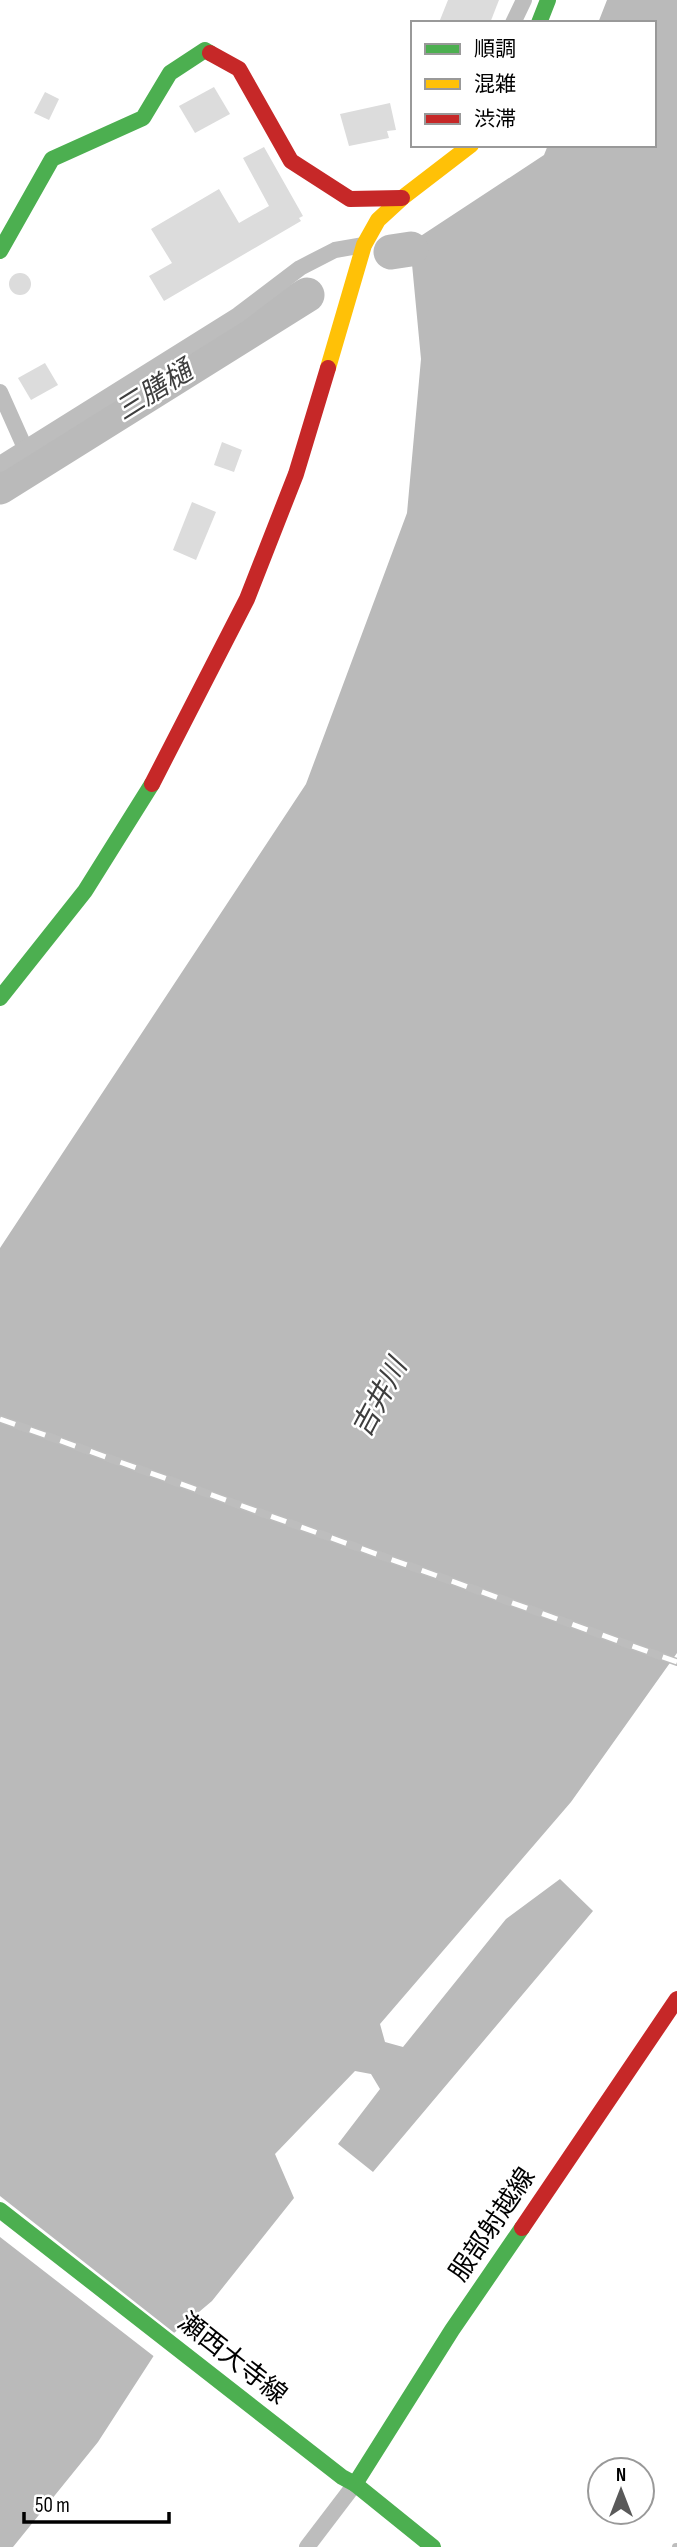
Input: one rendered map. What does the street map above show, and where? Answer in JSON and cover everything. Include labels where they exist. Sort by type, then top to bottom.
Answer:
[{"type":"street","points":[[514,21],[524,0]]},
{"type":"street","points":[[540,21],[548,0]]},
{"type":"street","points":[[0,251],[52,159],[143,118],[170,73],[205,50],[239,69],[290,161],[350,199],[402,198]]},
{"type":"street","points":[[446,165],[453,147]]},
{"type":"street","points":[[3,989],[85,891],[154,780],[247,599],[296,474],[365,245],[378,220],[468,147]]},
{"type":"street","points":[[0,464],[238,314],[300,268],[335,250],[365,245]]},
{"type":"street","points":[[0,392],[25,448]]},
{"type":"street","name":"服部射越線","points":[[349,2480],[677,1999]]},
{"type":"street","name":"瀬西大寺線","points":[[0,2210],[433,2547]]},
{"type":"street","points":[[307,2547],[349,2480]]},
{"type":"water","name":"吉井川","points":[[607,0],[677,0],[677,1653],[571,1802],[380,2024],[385,2042],[403,2047],[506,1919],[560,1879],[593,1911],[373,2172],[338,2144],[380,2089],[371,2074],[355,2071],[275,2154],[294,2198],[212,2301],[162,2343],[98,2442],[13,2547],[0,2547],[0,1248],[306,784],[407,513],[421,359],[410,243],[544,155],[547,147],[656,147],[656,21],[599,21]]},
{"type":"pier","points":[[0,2196],[177,2335],[164,2346],[156,2358],[0,2237]]},
{"type":"building","points":[[448,0],[499,0],[491,21],[440,20]]},
{"type":"building","points":[[214,87],[230,114],[195,133],[179,106]]},
{"type":"building","points":[[45,92],[59,99],[49,120],[34,113]]},
{"type":"building","points":[[390,103],[396,130],[387,131],[389,138],[349,146],[340,114]]},
{"type":"building","points":[[264,147],[303,216],[299,218],[301,221],[164,301],[149,276],[172,263],[151,229],[219,189],[239,223],[269,206],[243,158]]},
{"type":"building","points":[[20,273],[28,276],[31,284],[28,292],[20,295],[12,292],[9,284],[12,276]]},
{"type":"building","points":[[45,363],[58,385],[31,400],[18,378]]},
{"type":"building","points":[[222,442],[242,450],[234,472],[214,465]]},
{"type":"building","points":[[192,502],[216,512],[196,560],[173,550]]},
{"type":"waterway","name":"三膳樋","points":[[391,252],[411,249]]},
{"type":"waterway","name":"三膳樋","points":[[0,487],[307,295]]},
{"type":"railway","points":[[0,1419],[677,1662]]},
{"type":"traffic: fast","points":[[540,21],[548,0]]},
{"type":"traffic: fast","points":[[0,251],[52,159],[143,118],[170,73],[205,50],[210,53]]},
{"type":"traffic: fast","points":[[0,998],[85,891],[152,784]]},
{"type":"traffic: fast","points":[[0,2210],[433,2547]]},
{"type":"traffic: fast","points":[[355,2484],[452,2330],[522,2228]]},
{"type":"traffic: slow","points":[[328,368],[364,245],[378,220],[468,147]]},
{"type":"traffic: jam","points":[[210,53],[239,69],[291,161],[350,199],[402,198]]},
{"type":"traffic: jam","points":[[152,784],[247,599],[296,474],[328,368]]},
{"type":"traffic: jam","points":[[522,2228],[677,1999]]}]
